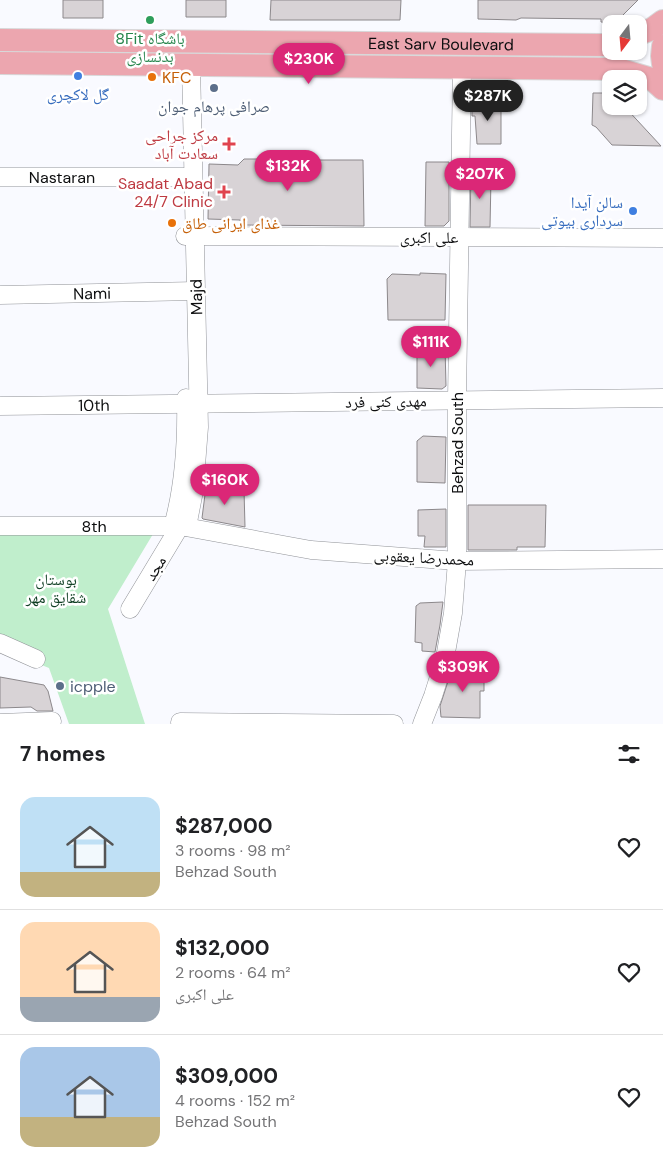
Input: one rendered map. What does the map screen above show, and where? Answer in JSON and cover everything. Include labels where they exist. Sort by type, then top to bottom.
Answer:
[{"type":"main road","points":[[648,31],[663,21]]},
{"type":"main road","name":"East Sarv Boulevard","points":[[0,40],[602,45]]},
{"type":"main road","points":[[663,46],[663,64]]},
{"type":"main road","name":"East Sarv Boulevard","points":[[0,64],[618,69],[652,79],[663,89]]},
{"type":"street","name":"Majd","points":[[180,526],[179,505],[192,403],[187,65]]},
{"type":"street","name":"Behzad South","points":[[422,724],[446,658],[453,612],[457,561],[457,400],[462,67]]},
{"type":"street","name":"Nastaran","points":[[0,176],[189,177]]},
{"type":"street","name":"علی اکبری","points":[[190,236],[663,238]]},
{"type":"street","name":"Nami","points":[[0,295],[191,291]]},
{"type":"street","name":"مهدی کنی فرد","points":[[192,403],[663,398]]},
{"type":"street","name":"10th","points":[[0,406],[192,403]]},
{"type":"street","name":"8th","points":[[0,526],[180,526]]},
{"type":"street","name":"محمدرضا یعقوبی","points":[[180,526],[312,550],[457,561],[663,559]]},
{"type":"street","name":"مجد","points":[[130,609],[180,526]]},
{"type":"street","points":[[0,642],[36,659]]},
{"type":"street","points":[[0,723],[52,721]]},
{"type":"street","points":[[180,722],[394,724]]},
{"type":"green space","name":"بوستان شقایق مهر","points":[[0,532],[153,534],[108,609],[145,724],[69,724],[49,668],[39,664],[20,642],[0,636]]},
{"type":"building","points":[[63,0],[103,0],[103,18],[63,18]]},
{"type":"building","points":[[186,0],[226,0],[226,17],[186,17]]},
{"type":"building","points":[[271,0],[401,0],[400,20],[270,20]]},
{"type":"building","points":[[478,0],[638,0],[623,15],[602,15],[602,22],[601,19],[478,19]]},
{"type":"building","points":[[593,93],[602,93],[602,115],[632,115],[661,146],[612,145],[592,125]]},
{"type":"building","points":[[472,101],[501,101],[501,144],[477,144],[475,116],[472,116]]},
{"type":"building","points":[[302,158],[363,160],[364,226],[240,225],[240,220],[208,219],[209,164],[238,165],[244,159],[301,161]]},
{"type":"building","points":[[426,162],[449,162],[449,221],[444,226],[425,226]]},
{"type":"building","points":[[471,172],[488,174],[491,178],[490,227],[470,227]]},
{"type":"building","points":[[420,273],[446,274],[445,320],[388,320],[387,279],[392,274],[420,275]]},
{"type":"building","points":[[417,346],[445,347],[446,386],[442,389],[417,388]]},
{"type":"building","points":[[423,436],[446,437],[445,483],[417,482],[417,441]]},
{"type":"building","points":[[206,487],[244,490],[245,527],[202,518]]},
{"type":"building","points":[[468,505],[546,505],[545,547],[517,547],[517,550],[468,550]]},
{"type":"building","points":[[446,509],[446,547],[424,547],[425,536],[418,536],[418,510]]},
{"type":"building","points":[[443,602],[435,652],[422,651],[422,643],[415,642],[416,606],[420,603]]},
{"type":"building","points":[[453,666],[480,667],[484,671],[484,691],[480,691],[480,718],[441,717],[440,706]]},
{"type":"building","points":[[0,677],[44,685],[48,691],[53,711],[37,711],[31,707],[0,708]]},
{"type":"place","name":"8Fit باشگاه بدنسازی","points":[[150,20]]},
{"type":"place","name":"گل لاکچری","points":[[78,76]]},
{"type":"place","name":"KFC","points":[[152,77]]},
{"type":"place","name":"صرافی پرهام جوان","points":[[214,88]]},
{"type":"place","name":"مرکز جراحی سعادت آباد","points":[[229,144]]},
{"type":"place","name":"Saadat Abad 24/7 Clinic","points":[[224,192]]},
{"type":"place","name":"سالن آیدا سرداری بیوتی","points":[[633,211]]},
{"type":"place","name":"غذای ایرانی طاق","points":[[172,223]]},
{"type":"place","name":"icpple","points":[[60,686]]}]
